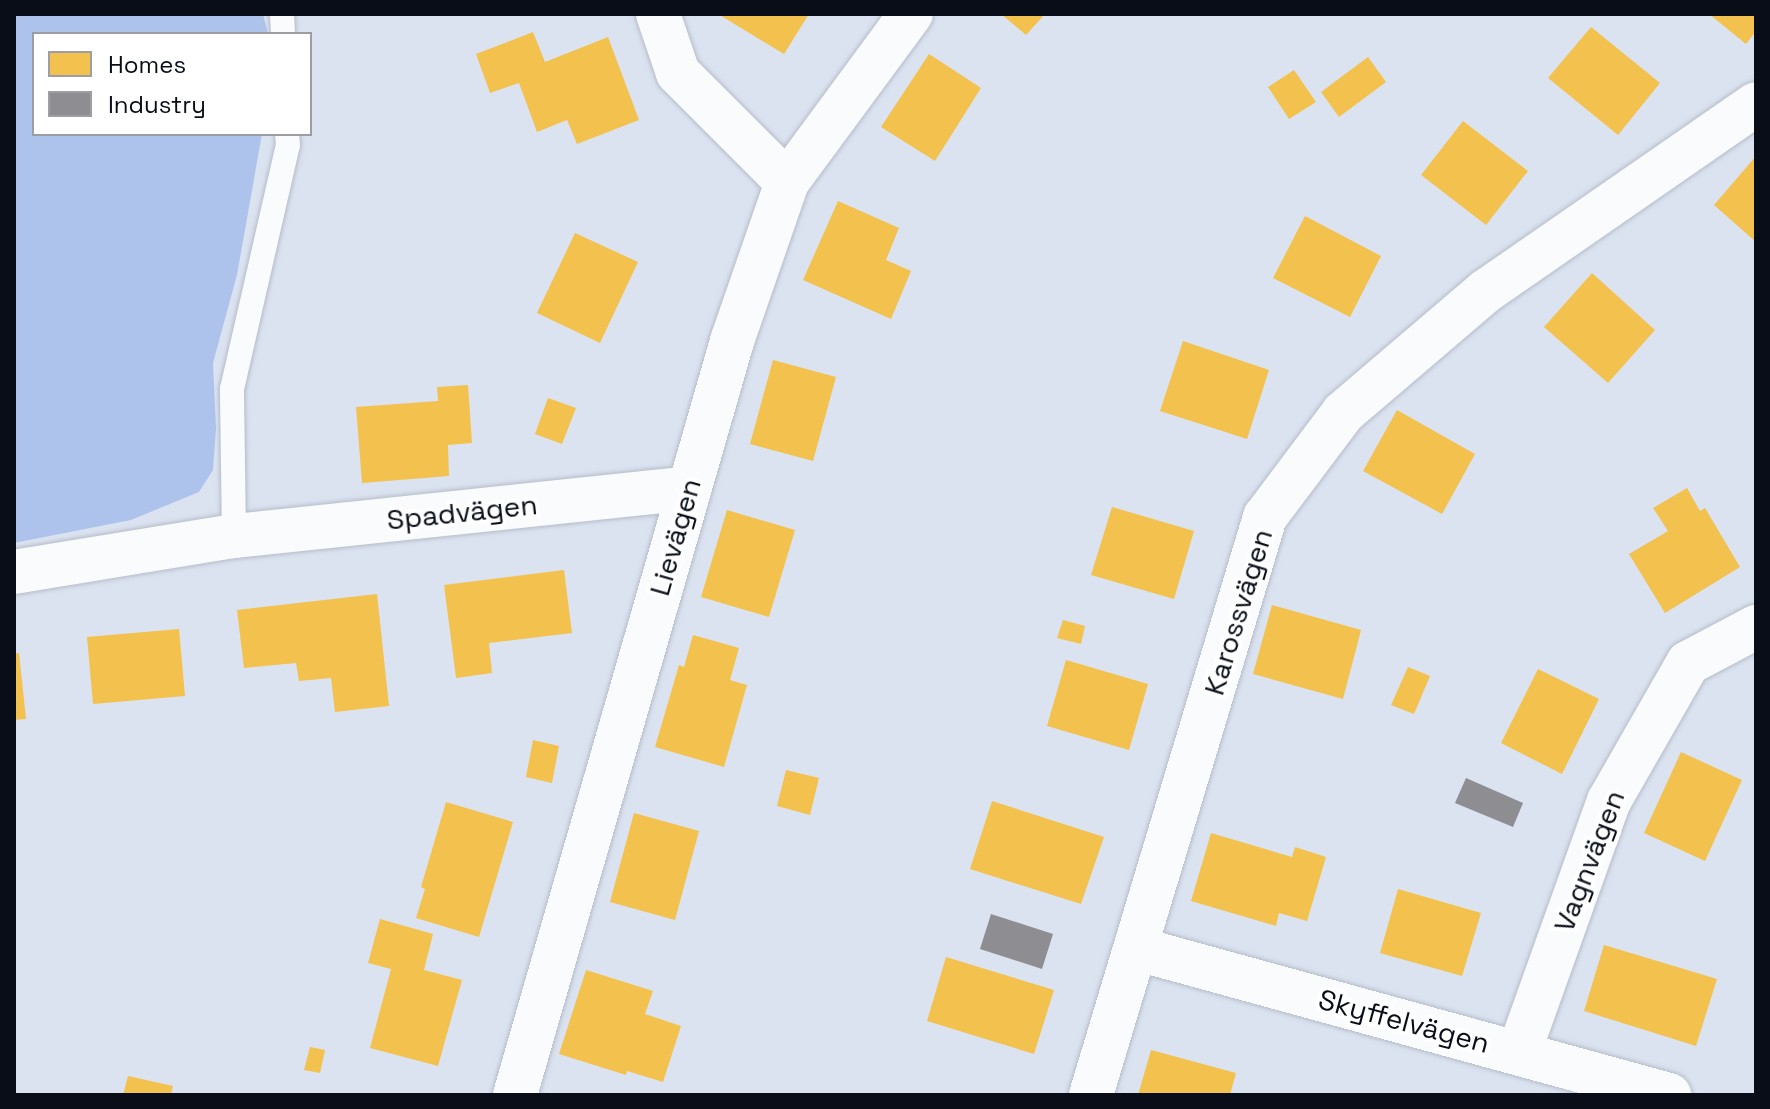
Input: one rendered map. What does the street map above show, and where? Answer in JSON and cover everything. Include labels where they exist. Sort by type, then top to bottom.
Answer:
[{"type":"street","points":[[658,14],[678,73],[787,182]]},
{"type":"street","name":"Lievägen","points":[[515,1095],[732,341],[787,182],[911,14]]},
{"type":"street","name":"Karossvägen","points":[[1091,1095],[1138,949],[1265,517],[1343,413],[1486,291],[1756,104]]},
{"type":"street","name":"Spadvägen","points":[[14,572],[234,536],[689,488]]},
{"type":"street","name":"Vagnvägen","points":[[1519,1052],[1609,801],[1688,663],[1756,627]]},
{"type":"street","name":"Skyffelvägen","points":[[1138,949],[1669,1095]]},
{"type":"lane","points":[[234,536],[232,389],[288,145],[287,136]]},
{"type":"shaded area","points":[[14,14],[263,14],[268,32],[32,32],[32,136],[262,136],[237,275],[213,363],[216,428],[213,470],[199,492],[131,520],[14,543]]},
{"type":"building: Homes","points":[[718,14],[809,14],[784,54]]},
{"type":"building: Homes","points":[[1001,14],[1045,14],[1026,35]]},
{"type":"building: Homes","points":[[1709,14],[1756,14],[1756,31],[1746,44]]},
{"type":"building: Homes","points":[[1591,27],[1660,83],[1618,135],[1548,78]]},
{"type":"building: Homes","points":[[533,32],[545,62],[608,37],[639,120],[577,144],[567,120],[537,132],[519,83],[490,93],[476,54]]},
{"type":"building: Homes","points":[[929,54],[981,88],[935,161],[881,127]]},
{"type":"building: Homes","points":[[1368,57],[1386,82],[1339,117],[1321,92]]},
{"type":"building: Homes","points":[[1294,70],[1316,102],[1289,119],[1268,87]]},
{"type":"building: Homes","points":[[1463,121],[1528,171],[1486,225],[1421,175]]},
{"type":"building: Homes","points":[[1756,156],[1756,242],[1714,205]]},
{"type":"building: Homes","points":[[838,201],[899,228],[886,260],[911,271],[891,319],[803,280]]},
{"type":"building: Homes","points":[[1305,216],[1381,256],[1350,317],[1273,278]]},
{"type":"building: Homes","points":[[575,233],[638,262],[600,343],[537,313]]},
{"type":"building: Homes","points":[[1592,273],[1655,330],[1608,383],[1544,327]]},
{"type":"building: Homes","points":[[1183,341],[1269,370],[1247,439],[1160,411]]},
{"type":"building: Homes","points":[[773,360],[836,377],[813,461],[750,444]]},
{"type":"building: Homes","points":[[468,385],[472,443],[448,445],[449,476],[362,483],[356,407],[438,401],[437,387]]},
{"type":"building: Homes","points":[[548,398],[576,408],[562,444],[535,434]]},
{"type":"building: Homes","points":[[1397,410],[1475,454],[1442,514],[1363,471]]},
{"type":"building: Homes","points":[[1687,488],[1700,511],[1705,508],[1740,567],[1665,613],[1629,554],[1668,531],[1653,508]]},
{"type":"building: Homes","points":[[1112,507],[1194,531],[1174,599],[1091,575]]},
{"type":"building: Homes","points":[[727,510],[795,530],[769,617],[701,597]]},
{"type":"building: Homes","points":[[564,570],[572,633],[489,643],[492,673],[456,678],[444,585]]},
{"type":"building: Homes","points":[[377,594],[389,706],[335,712],[331,678],[299,681],[296,663],[244,668],[237,610]]},
{"type":"building: Homes","points":[[1272,605],[1361,630],[1343,699],[1253,674]]},
{"type":"building: Homes","points":[[1063,620],[1085,626],[1081,644],[1057,638]]},
{"type":"building: Homes","points":[[179,629],[185,696],[93,704],[87,637]]},
{"type":"building: Homes","points":[[693,635],[739,648],[730,680],[747,685],[724,767],[655,747],[679,665],[684,667]]},
{"type":"building: Homes","points":[[19,653],[26,719],[14,720],[14,654]]},
{"type":"building: Homes","points":[[1066,660],[1148,684],[1129,750],[1047,726]]},
{"type":"building: Homes","points":[[1408,667],[1430,676],[1414,714],[1391,705]]},
{"type":"building: Homes","points":[[1538,669],[1599,699],[1562,774],[1501,743]]},
{"type":"building: Homes","points":[[533,740],[559,746],[552,783],[526,777]]},
{"type":"building: Homes","points":[[1681,752],[1742,780],[1705,861],[1644,833]]},
{"type":"building: Homes","points":[[786,770],[819,778],[810,815],[777,806]]},
{"type":"building: Homes","points":[[992,801],[1104,837],[1081,904],[970,869]]},
{"type":"building: Homes","points":[[446,802],[513,822],[479,937],[416,918],[425,889],[421,887]]},
{"type":"building: Homes","points":[[634,813],[699,831],[675,920],[610,902]]},
{"type":"building: Homes","points":[[1211,833],[1292,857],[1295,847],[1326,857],[1307,921],[1279,913],[1276,926],[1191,901]]},
{"type":"building: Homes","points":[[1398,889],[1481,913],[1462,976],[1380,953]]},
{"type":"building: Homes","points":[[380,919],[433,934],[424,970],[462,980],[438,1066],[370,1048],[391,969],[368,963]]},
{"type":"building: Homes","points":[[1604,945],[1717,979],[1696,1046],[1584,1011]]},
{"type":"building: Homes","points":[[946,957],[1054,990],[1034,1054],[927,1021]]},
{"type":"building: Homes","points":[[586,970],[653,991],[645,1014],[681,1026],[663,1082],[627,1071],[626,1075],[559,1054]]},
{"type":"building: Homes","points":[[310,1047],[325,1050],[320,1073],[304,1070]]},
{"type":"building: Homes","points":[[1151,1050],[1236,1073],[1230,1095],[1138,1095]]},
{"type":"building: Homes","points":[[128,1076],[173,1086],[171,1095],[123,1095]]},
{"type":"building: Industry","points":[[1466,778],[1523,803],[1513,827],[1455,803]]},
{"type":"building: Industry","points":[[991,914],[1053,934],[1042,969],[980,949]]}]
